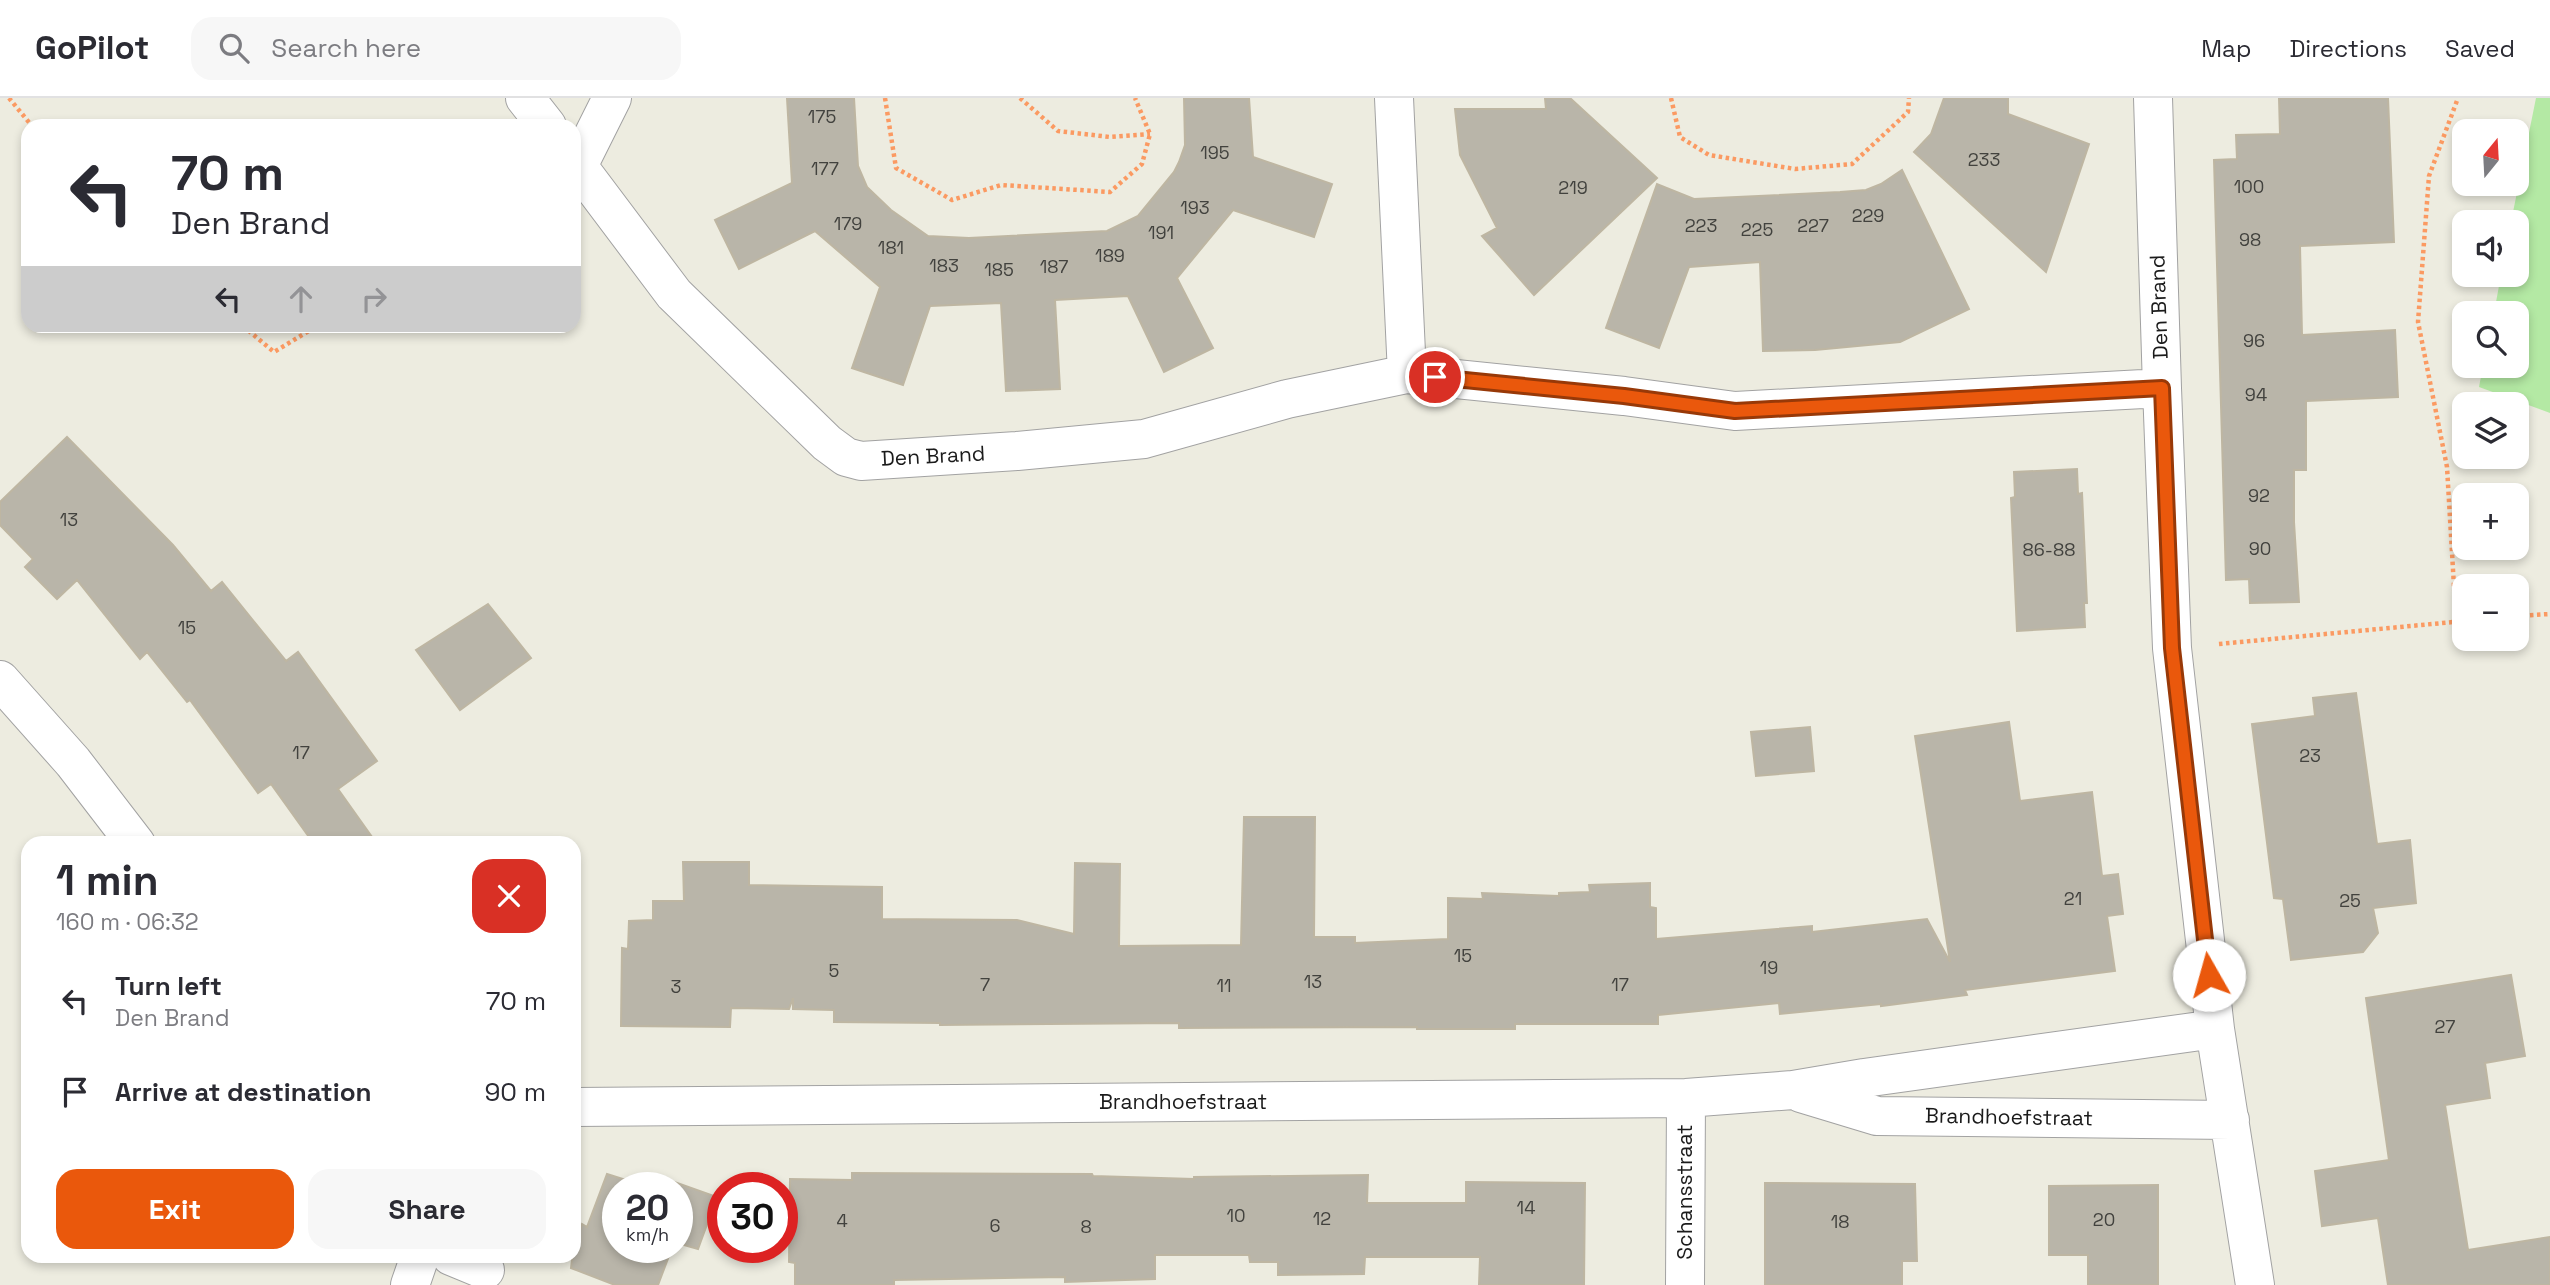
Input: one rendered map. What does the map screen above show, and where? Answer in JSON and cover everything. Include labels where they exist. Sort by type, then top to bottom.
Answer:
[{"type":"street","points":[[525,98],[542,119]]},
{"type":"street","name":"Den Brand","points":[[581,155],[612,98]]},
{"type":"street","points":[[1394,98],[1408,374]]},
{"type":"street","name":"Den Brand","points":[[581,171],[674,293],[827,443],[846,457],[861,461],[1017,451],[1144,439],[1287,398],[1408,374],[1624,396],[1735,411],[2162,388],[2153,98]]},
{"type":"street","points":[[2162,388],[2172,648],[2216,1029],[2255,1285]]},
{"type":"street","points":[[0,680],[73,762],[130,836]]},
{"type":"street","name":"Brandhoefstraat","points":[[581,1107],[1686,1098],[1793,1090],[2216,1029]]},
{"type":"street","name":"Brandhoefstraat","points":[[1793,1090],[1877,1116],[2230,1120]]},
{"type":"street","name":"Schansstraat","points":[[1685,1285],[1686,1098]]},
{"type":"street","points":[[410,1285],[418,1263]]},
{"type":"path","points":[[9,98],[26,119]]},
{"type":"path","points":[[885,98],[897,168],[952,200],[1001,185],[1110,192],[1142,164],[1150,134],[1135,98]]},
{"type":"path","points":[[1020,98],[1058,131],[1110,137],[1150,134]]},
{"type":"path","points":[[1671,98],[1680,137],[1709,155],[1795,169],[1852,164],[1908,112],[1909,98]]},
{"type":"path","points":[[2453,574],[2447,467],[2418,322],[2429,176],[2458,98]]},
{"type":"path","points":[[251,333],[274,352],[305,333]]},
{"type":"path","points":[[2529,616],[2550,614]]},
{"type":"path","points":[[2172,648],[2452,621]]},
{"type":"green space","points":[[2536,98],[2550,98],[2550,413],[2529,405],[2529,392],[2493,392],[2479,387],[2481,378],[2529,378],[2529,301],[2496,301],[2499,287],[2529,287],[2529,210],[2513,210],[2516,196],[2529,196],[2529,133]]},
{"type":"building","points":[[787,98],[854,98],[858,166],[867,187],[891,210],[928,236],[969,238],[1107,231],[1138,216],[1179,162],[1185,145],[1184,98],[1249,98],[1253,157],[1332,184],[1314,237],[1233,210],[1177,278],[1213,348],[1164,372],[1128,296],[1055,300],[1060,389],[1006,391],[1001,303],[930,306],[903,385],[852,368],[880,287],[815,231],[739,269],[715,220],[792,183]]},
{"type":"building","points":[[1545,98],[1570,98],[1657,178],[1534,295],[1482,236],[1497,228],[1460,155],[1455,109],[1546,109]]},
{"type":"building","points":[[1944,98],[2008,98],[2008,114],[2089,144],[2046,272],[1914,152],[1931,134]]},
{"type":"building","points":[[2279,98],[2388,98],[2394,242],[2300,246],[2302,335],[2395,330],[2398,397],[2306,401],[2306,470],[2294,470],[2299,602],[2250,603],[2249,579],[2226,580],[2214,160],[2237,159],[2236,135],[2280,134]]},
{"type":"building","points":[[1902,170],[1969,309],[1900,342],[1815,350],[1763,351],[1760,262],[1689,267],[1659,348],[1606,328],[1657,184],[1694,199],[1840,192],[1866,190]]},
{"type":"building","points":[[67,437],[173,545],[211,591],[222,582],[286,661],[298,652],[377,761],[338,789],[371,836],[308,836],[271,784],[258,793],[190,700],[187,702],[147,652],[140,659],[77,580],[57,599],[25,567],[33,559],[0,525],[0,502]]},
{"type":"building","points":[[2077,469],[2078,494],[2082,493],[2087,603],[2084,603],[2085,627],[2017,631],[2011,498],[2015,497],[2014,472]]},
{"type":"building","points":[[488,604],[531,658],[460,710],[416,650]]},
{"type":"building","points":[[2356,693],[2377,844],[2410,840],[2416,903],[2373,908],[2378,933],[2363,952],[2291,960],[2283,899],[2274,898],[2252,724],[2315,716],[2313,698]]},
{"type":"building","points":[[2009,722],[2020,801],[2092,792],[2102,876],[2118,874],[2123,914],[2107,916],[2115,971],[1965,990],[1967,995],[1881,1006],[1780,1014],[1779,1003],[1658,1015],[1658,1024],[1515,1024],[1515,1029],[1417,1029],[1179,1028],[1179,1023],[940,1025],[834,1022],[834,1010],[793,1009],[793,998],[789,1009],[731,1008],[730,1027],[621,1026],[622,948],[628,949],[629,921],[653,920],[653,901],[684,901],[683,862],[749,862],[749,885],[882,887],[882,919],[1017,920],[1074,934],[1075,863],[1120,864],[1119,946],[1241,945],[1244,817],[1315,817],[1314,937],[1355,937],[1355,943],[1448,939],[1448,898],[1483,899],[1482,893],[1559,896],[1559,893],[1590,892],[1589,885],[1650,883],[1650,907],[1656,908],[1656,939],[1812,926],[1812,932],[1927,919],[1950,962],[1915,736]]},
{"type":"building","points":[[1810,727],[1814,771],[1756,776],[1751,732]]},
{"type":"building","points":[[2511,975],[2525,1056],[2485,1063],[2490,1098],[2445,1105],[2468,1250],[2550,1237],[2550,1285],[2388,1285],[2378,1218],[2322,1226],[2315,1171],[2389,1160],[2366,998]]},
{"type":"building","points":[[852,1173],[1092,1174],[1194,1179],[1368,1175],[1367,1203],[1466,1203],[1466,1182],[1585,1183],[1584,1285],[1479,1285],[1480,1257],[1365,1257],[1364,1274],[1278,1275],[1278,1262],[1250,1262],[1249,1255],[1155,1255],[1155,1279],[1065,1282],[1065,1277],[894,1280],[894,1285],[795,1285],[795,1263],[798,1263],[798,1179],[852,1180]]},
{"type":"building","points":[[1765,1183],[1915,1184],[1917,1261],[1902,1261],[1902,1285],[1765,1285]]},
{"type":"building","points":[[2158,1185],[2158,1285],[2088,1285],[2088,1255],[2049,1255],[2049,1186]]},
{"type":"building","points":[[602,1187],[602,1263],[666,1263],[658,1285],[615,1285],[571,1268],[572,1263],[581,1263],[582,1224],[587,1227]]},
{"type":"building","points":[[693,1189],[707,1193],[707,1224],[698,1249],[693,1248]]},
{"type":"route","points":[[1435,377],[1624,396],[1735,411],[2162,388],[2172,648],[2209,975]]}]
